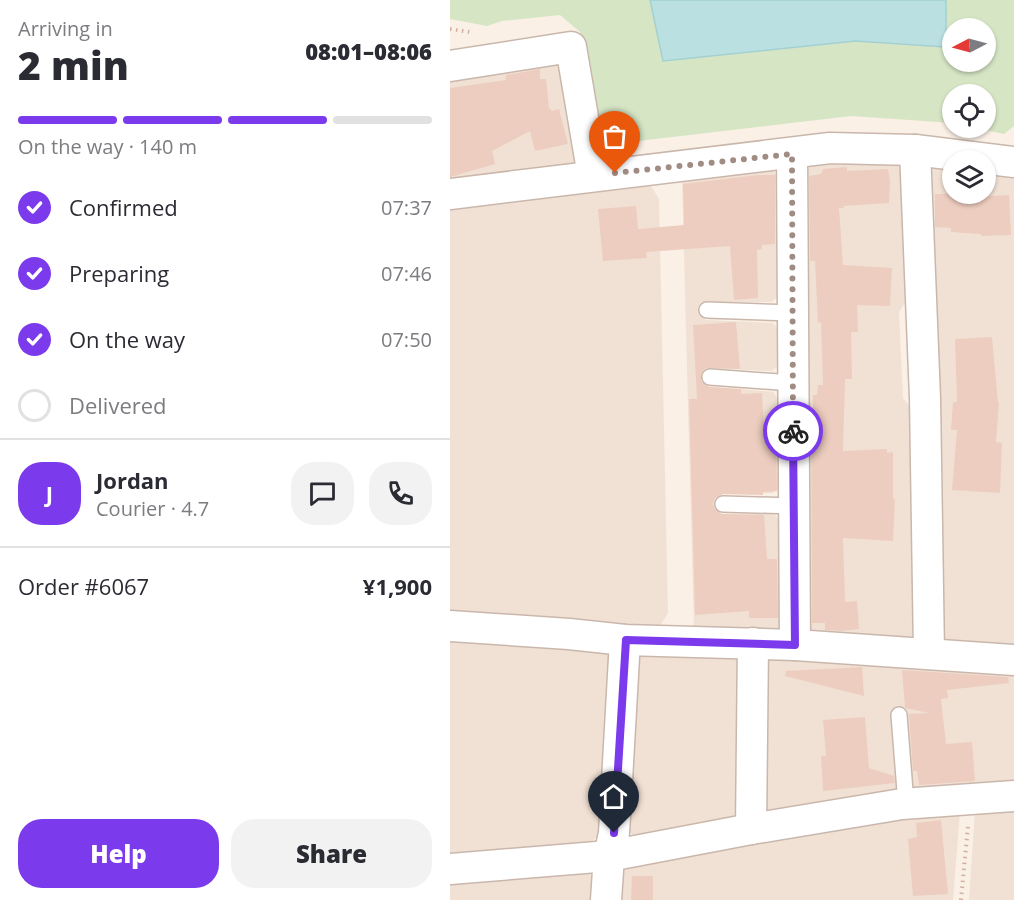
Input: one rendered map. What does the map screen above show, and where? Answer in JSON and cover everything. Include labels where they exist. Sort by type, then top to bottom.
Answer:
[{"type":"street","points":[[450,66],[571,47],[593,176]]},
{"type":"street","points":[[450,194],[830,148],[915,150],[1014,162]]},
{"type":"street","points":[[915,150],[925,398],[928,654]]},
{"type":"street","points":[[792,154],[795,645]]},
{"type":"street","points":[[450,626],[626,640],[795,645],[1014,660]]},
{"type":"street","points":[[606,900],[609,856],[614,833],[626,640]]},
{"type":"street","points":[[751,829],[753,643]]},
{"type":"street","points":[[450,869],[609,856],[751,829],[906,804],[1014,796]]},
{"type":"lane","points":[[707,310],[793,313]]},
{"type":"lane","points":[[710,378],[793,383]]},
{"type":"lane","points":[[723,504],[794,506]]},
{"type":"lane","points":[[899,715],[906,804]]},
{"type":"path","points":[[961,900],[970,799]]},
{"type":"shaded area","points":[[559,64],[575,165],[450,181],[450,78]]},
{"type":"shaded area","points":[[856,162],[898,164],[905,173],[909,297],[899,312],[903,398],[916,415],[918,637],[909,643],[813,634],[806,626],[803,173],[811,166]]},
{"type":"shaded area","points":[[933,167],[942,168],[942,204],[996,204],[996,176],[1014,179],[1014,652],[938,639],[927,173]]},
{"type":"shaded area","points":[[772,170],[779,179],[780,294],[772,302],[705,302],[705,320],[773,323],[780,331],[780,364],[772,371],[708,368],[706,386],[773,392],[781,402],[782,485],[773,493],[721,494],[721,514],[774,514],[782,523],[782,626],[773,633],[694,630],[682,181]]},
{"type":"shaded area","points":[[651,186],[659,199],[668,613],[658,629],[450,619],[450,206],[577,190],[583,194]]},
{"type":"shaded area","points":[[450,633],[603,647],[611,658],[602,832],[589,844],[450,857]]},
{"type":"shaded area","points":[[644,649],[732,652],[742,663],[739,811],[730,823],[637,839],[626,828],[635,657]]},
{"type":"shaded area","points":[[777,654],[1014,667],[1014,783],[900,794],[772,815],[763,807],[766,662]]},
{"type":"shaded area","points":[[1014,807],[1014,900],[969,900],[975,810]]},
{"type":"shaded area","points":[[960,812],[953,900],[618,900],[620,873],[627,864],[898,816]]},
{"type":"shaded area","points":[[585,869],[592,877],[591,900],[450,900],[450,880]]},
{"type":"green space","points":[[450,0],[1014,0],[1014,126],[1004,134],[996,132],[996,84],[942,84],[942,122],[851,116],[613,144],[598,131],[580,32],[560,15],[502,21],[487,26],[450,19]]},
{"type":"water","points":[[650,0],[946,0],[946,18],[942,18],[942,47],[855,41],[663,61]]},
{"type":"building","points":[[540,69],[540,79],[546,79],[549,109],[551,111],[559,109],[568,144],[535,151],[530,131],[492,151],[495,164],[450,177],[450,88],[506,80],[506,75]]},
{"type":"building","points":[[847,167],[847,171],[888,169],[890,181],[889,203],[839,208],[843,265],[892,268],[890,306],[857,305],[858,332],[851,332],[852,379],[845,379],[843,451],[887,449],[887,453],[893,452],[893,499],[895,499],[893,541],[843,538],[845,602],[857,601],[859,629],[843,631],[825,630],[825,623],[812,623],[811,408],[813,407],[813,395],[817,395],[818,385],[823,385],[821,322],[818,323],[815,261],[810,261],[809,176],[821,174],[823,169]]},
{"type":"building","points":[[775,175],[775,244],[762,245],[762,249],[757,250],[758,298],[734,300],[730,246],[646,252],[647,258],[603,261],[598,209],[636,206],[638,229],[684,225],[683,184]]},
{"type":"building","points":[[935,194],[942,194],[942,204],[996,204],[996,196],[1009,195],[1011,235],[981,236],[981,234],[951,232],[951,228],[935,227]]},
{"type":"building","points":[[736,322],[740,369],[706,368],[702,372],[701,381],[709,387],[741,389],[741,394],[762,393],[764,433],[776,432],[777,491],[763,492],[763,495],[723,494],[715,498],[713,504],[715,509],[722,514],[764,515],[767,559],[777,559],[778,618],[749,618],[749,611],[695,615],[689,399],[697,399],[693,325]]},
{"type":"building","points":[[992,337],[999,403],[996,442],[1002,443],[1000,493],[952,490],[957,430],[951,430],[953,402],[957,402],[955,339]]},
{"type":"building","points":[[862,667],[864,696],[785,676],[786,671]]},
{"type":"building","points":[[902,670],[1008,677],[1009,683],[947,690],[948,698],[941,699],[946,744],[972,742],[975,781],[919,785],[917,771],[913,771],[909,714],[929,713],[905,708]]},
{"type":"building","points":[[865,717],[869,768],[894,776],[895,783],[823,791],[821,756],[826,756],[823,720]]},
{"type":"building","points":[[941,820],[948,894],[913,896],[908,839],[917,837],[916,823]]},
{"type":"building","points":[[632,876],[653,876],[653,900],[631,900]]},
{"type":"way so far","points":[[615,173],[792,154],[793,431]]},
{"type":"route","points":[[614,833],[626,640],[795,645],[793,431]]}]
